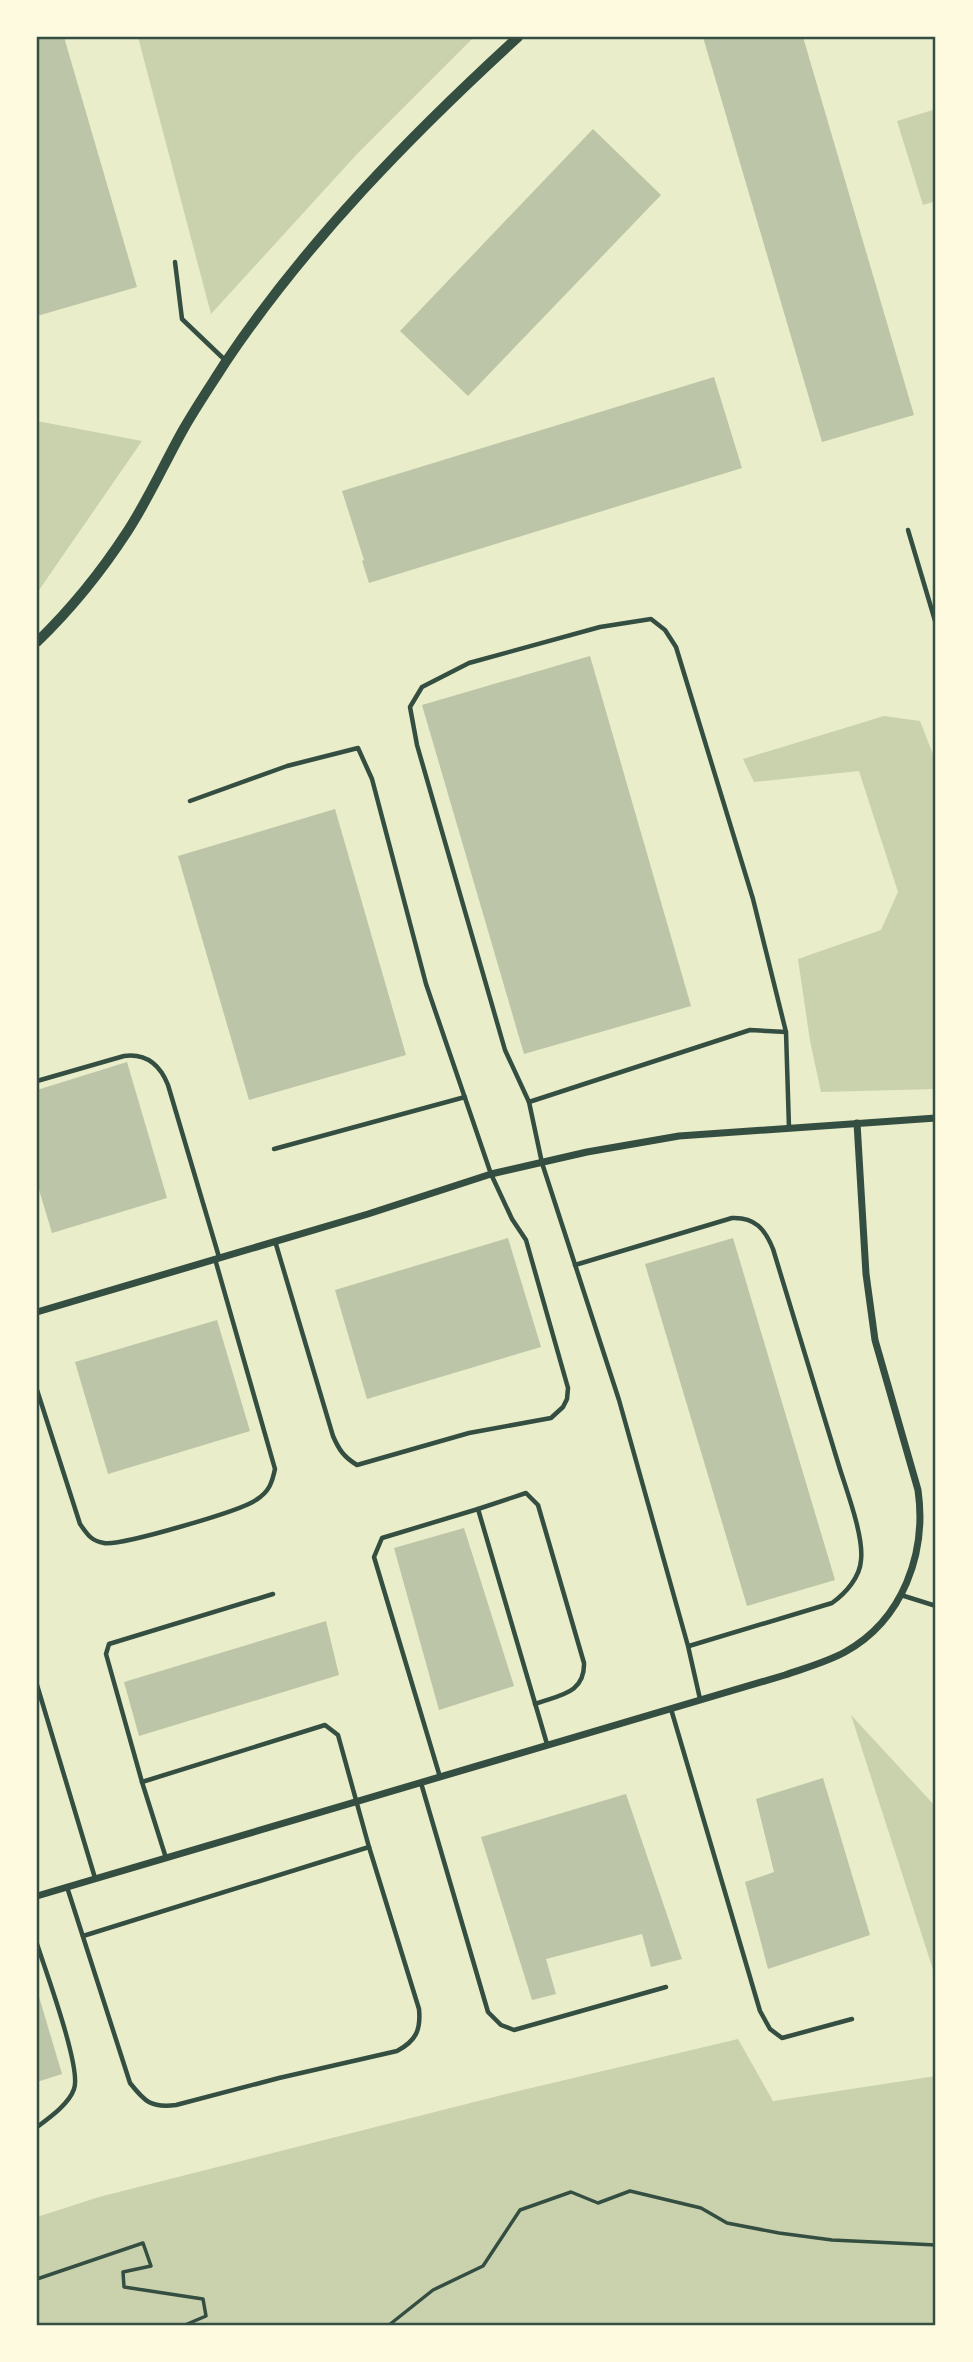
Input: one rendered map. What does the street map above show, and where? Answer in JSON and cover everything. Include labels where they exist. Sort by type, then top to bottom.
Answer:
[{"type":"street","points":[[37,642],[97,575],[122,539],[185,427],[226,361],[286,282],[337,219],[456,94],[518,37]]},
{"type":"street","points":[[37,1312],[491,1174],[587,1152],[679,1136],[936,1118]]},
{"type":"street","points":[[37,1896],[785,1675],[844,1653],[874,1630],[890,1613],[901,1595],[915,1562],[921,1512],[918,1490],[875,1340],[866,1274],[858,1123]]},
{"type":"lane","points":[[175,261],[182,319],[226,361]]},
{"type":"lane","points":[[908,530],[936,624]]},
{"type":"lane","points":[[700,1699],[688,1646],[619,1400],[542,1163],[529,1102],[505,1050],[416,745],[410,707],[422,687],[469,663],[600,627],[651,619],[665,630],[676,647],[753,899],[786,1032],[789,1128]]},
{"type":"lane","points":[[190,801],[287,766],[358,748],[372,779],[426,984],[491,1174],[512,1219],[526,1240],[568,1388],[564,1408],[551,1418],[469,1433],[357,1465],[339,1451],[333,1436],[275,1241]]},
{"type":"lane","points":[[529,1102],[750,1030],[786,1032]]},
{"type":"lane","points":[[37,1081],[134,1055],[146,1057],[164,1075],[275,1469],[271,1486],[258,1499],[239,1509],[127,1541],[106,1544],[89,1538],[79,1524],[37,1390]]},
{"type":"lane","points":[[274,1149],[465,1097]]},
{"type":"lane","points":[[575,1265],[732,1218],[748,1219],[760,1226],[773,1249],[844,1484],[862,1558],[859,1571],[839,1598],[832,1603],[688,1646]]},
{"type":"lane","points":[[440,1777],[374,1557],[382,1538],[526,1493],[538,1505],[584,1663],[584,1676],[579,1685],[569,1692],[535,1704]]},
{"type":"lane","points":[[478,1509],[547,1744]]},
{"type":"lane","points":[[167,1858],[142,1782],[106,1654],[110,1644],[273,1594]]},
{"type":"lane","points":[[901,1595],[936,1605]]},
{"type":"lane","points":[[37,1685],[95,1879]]},
{"type":"lane","points":[[671,1708],[760,2011],[770,2029],[782,2038],[852,2019]]},
{"type":"lane","points":[[68,1887],[130,2083],[141,2097],[159,2107],[397,2051],[410,2044],[417,2036],[419,2009],[338,1735],[325,1725],[142,1782]]},
{"type":"lane","points":[[421,1783],[488,2012],[500,2025],[514,2030],[666,1987]]},
{"type":"lane","points":[[83,1936],[369,1847]]},
{"type":"lane","points":[[37,1944],[75,2066],[75,2088],[66,2101],[37,2127]]},
{"type":"path","points":[[384,2325],[389,2325],[433,2290],[483,2266],[520,2210],[571,2192],[598,2203],[630,2191],[701,2208],[727,2223],[819,2238],[936,2245]]},
{"type":"path","points":[[37,2279],[143,2243],[151,2266],[123,2272],[124,2287],[203,2299],[206,2316],[185,2325]]},
{"type":"green space","points":[[138,37],[474,37],[358,153],[211,314]]},
{"type":"green space","points":[[936,109],[936,201],[923,205],[897,121]]},
{"type":"green space","points":[[37,421],[142,441],[37,593]]},
{"type":"green space","points":[[884,716],[920,721],[936,762],[936,1089],[821,1092],[810,1041],[798,959],[881,930],[898,892],[859,771],[754,782],[743,759]]},
{"type":"green space","points":[[851,1715],[936,1807],[936,1979]]},
{"type":"green space","points":[[738,2039],[773,2101],[936,2076],[936,2325],[37,2325],[37,2217],[99,2197],[502,2095]]},
{"type":"building","points":[[37,37],[64,37],[137,287],[37,316]]},
{"type":"building","points":[[703,37],[803,37],[914,415],[822,442]]},
{"type":"building","points":[[593,129],[661,195],[468,396],[400,331]]},
{"type":"building","points":[[714,377],[742,468],[369,583],[342,491]]},
{"type":"building","points":[[590,656],[691,1006],[524,1054],[422,705]]},
{"type":"building","points":[[335,809],[406,1055],[249,1100],[178,856]]},
{"type":"building","points":[[127,1062],[167,1198],[52,1233],[37,1183],[37,1090]]},
{"type":"building","points":[[508,1238],[541,1347],[367,1399],[335,1290]]},
{"type":"building","points":[[733,1238],[835,1580],[747,1606],[645,1264]]},
{"type":"building","points":[[217,1320],[250,1431],[108,1474],[75,1362]]},
{"type":"building","points":[[464,1528],[514,1686],[439,1710],[394,1548]]},
{"type":"building","points":[[326,1621],[339,1675],[139,1736],[124,1682]]},
{"type":"building","points":[[823,1778],[870,1935],[768,1969],[745,1882],[774,1872],[756,1799]]},
{"type":"building","points":[[626,1794],[682,1959],[651,1967],[642,1934],[546,1959],[556,1994],[532,2000],[481,1837]]},
{"type":"building","points":[[37,1990],[62,2074],[37,2082]]}]
